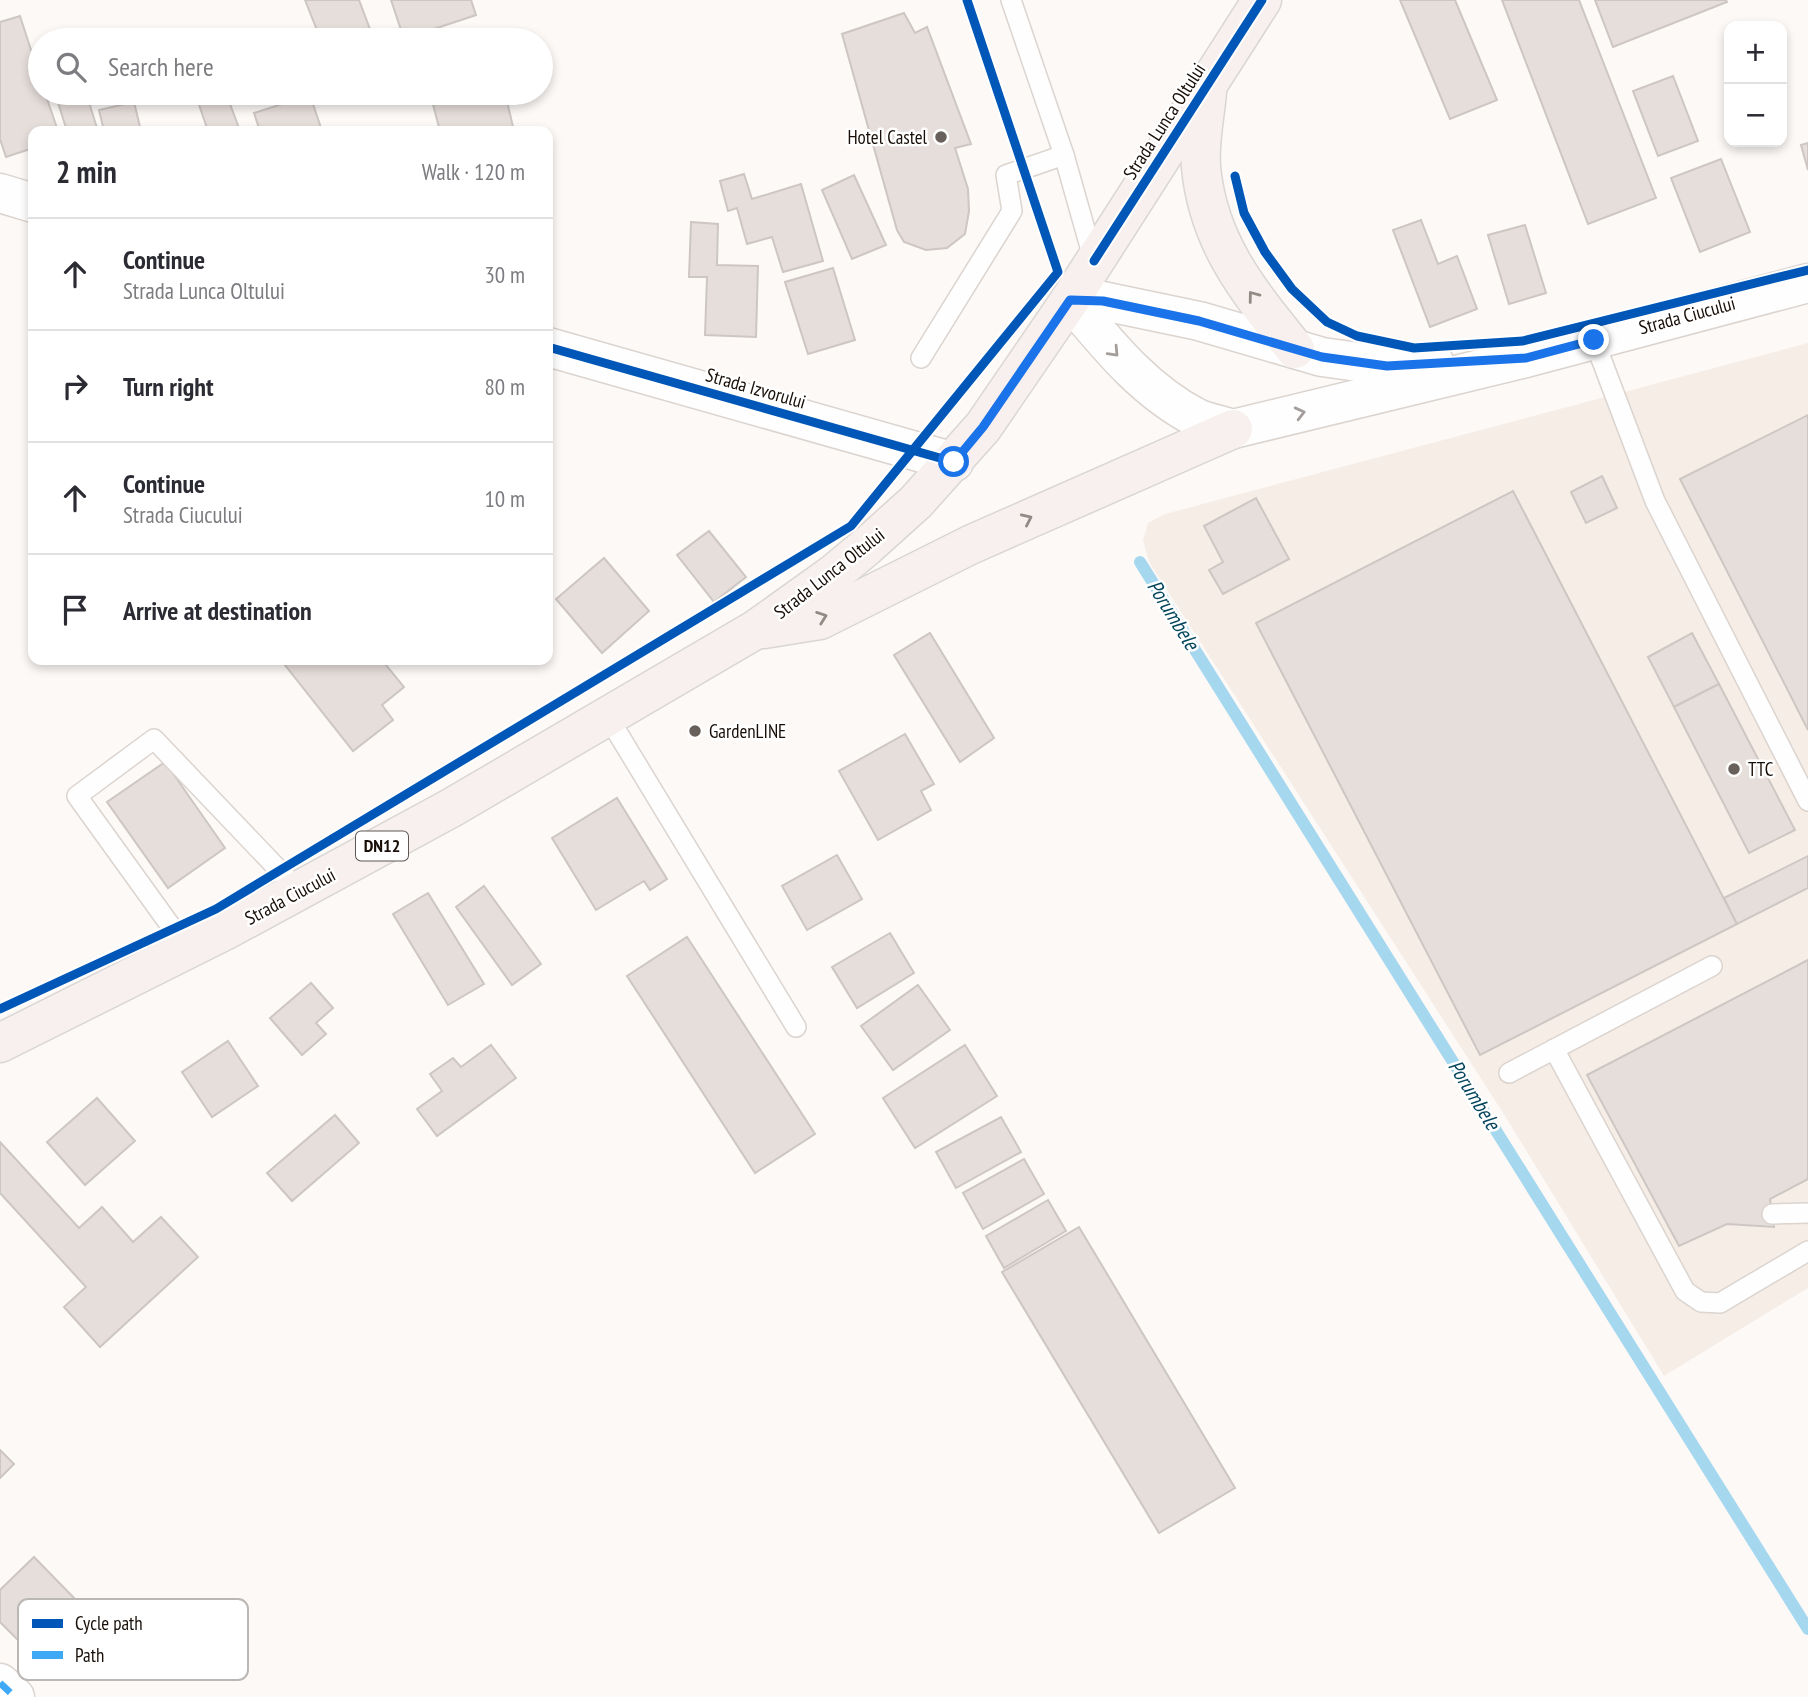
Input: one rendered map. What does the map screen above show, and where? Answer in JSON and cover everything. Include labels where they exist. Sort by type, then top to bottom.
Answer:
[{"type":"main road","name":"Strada Lunca Oltului","points":[[755,630],[866,547],[916,502],[983,427],[1070,300],[1262,0]]},
{"type":"main road","points":[[1208,87],[1201,164],[1207,208],[1225,253],[1249,293],[1295,349]]},
{"type":"main road","points":[[0,193],[28,201]]},
{"type":"main road","name":"Strada Ciucului","points":[[1526,358],[1808,283]]},
{"type":"main road","points":[[1070,300],[1103,301],[1199,321],[1322,357],[1387,366],[1526,358]]},
{"type":"main road","points":[[1070,300],[1133,371],[1157,393],[1199,419],[1233,429]]},
{"type":"main road","name":"Strada Izvorului","points":[[553,348],[954,462]]},
{"type":"main road","points":[[755,630],[820,620],[970,545],[1233,429],[1526,358]]},
{"type":"main road","name":"Strada Ciucului","points":[[0,1043],[188,950],[452,808],[755,630]]},
{"type":"main road","points":[[0,1683],[15,1697]]},
{"type":"lane","points":[[1011,0],[1064,155],[1094,261]]},
{"type":"lane","points":[[921,358],[1012,211],[1006,175],[1064,155]]},
{"type":"lane","points":[[1594,340],[1655,501],[1808,801]]},
{"type":"lane","points":[[608,717],[796,1027]]},
{"type":"lane","points":[[188,950],[77,796],[154,739],[299,891]]},
{"type":"lane","points":[[1509,1073],[1712,966]]},
{"type":"lane","points":[[1555,1049],[1685,1292],[1700,1302],[1720,1303],[1808,1251]]},
{"type":"lane","points":[[1772,1214],[1808,1213]]},
{"type":"shaded area","points":[[1808,343],[1808,1288],[1664,1376],[1505,1116],[1149,562],[1143,540],[1148,523],[1165,514]]},
{"type":"building","points":[[305,0],[359,0],[370,28],[316,28]]},
{"type":"building","points":[[391,0],[471,0],[476,15],[437,28],[400,28]]},
{"type":"building","points":[[1400,0],[1455,0],[1497,100],[1450,119]]},
{"type":"building","points":[[1502,0],[1579,0],[1656,198],[1588,224]]},
{"type":"building","points":[[1595,0],[1726,0],[1727,2],[1613,47]]},
{"type":"building","points":[[904,13],[915,33],[927,27],[971,144],[955,148],[968,189],[969,211],[965,234],[947,248],[926,250],[904,242],[897,230],[842,34]]},
{"type":"building","points":[[20,16],[28,41],[28,105],[49,105],[56,126],[28,126],[28,150],[6,157],[0,139],[0,22]]},
{"type":"building","points":[[1673,76],[1698,141],[1658,156],[1633,91]]},
{"type":"building","points":[[59,105],[90,105],[96,126],[65,126]]},
{"type":"building","points":[[135,105],[140,126],[103,126],[99,110]]},
{"type":"building","points":[[199,105],[230,105],[238,126],[206,126]]},
{"type":"building","points":[[279,105],[313,105],[320,126],[258,126],[254,113]]},
{"type":"building","points":[[433,105],[508,105],[513,126],[439,126]]},
{"type":"building","points":[[1808,143],[1808,170],[1801,145]]},
{"type":"building","points":[[1721,159],[1750,232],[1700,252],[1671,178]]},
{"type":"building","points":[[744,174],[752,199],[801,184],[823,261],[783,272],[772,237],[747,244],[737,208],[728,211],[720,181]]},
{"type":"building","points":[[854,175],[886,245],[852,259],[822,190]]},
{"type":"building","points":[[1421,220],[1438,264],[1457,256],[1477,309],[1430,327],[1393,230]]},
{"type":"building","points":[[691,222],[718,224],[717,265],[758,266],[756,337],[705,335],[707,277],[689,277]]},
{"type":"building","points":[[1525,225],[1546,293],[1509,304],[1488,235]]},
{"type":"building","points":[[833,268],[855,340],[808,354],[785,282]]},
{"type":"building","points":[[1808,415],[1808,730],[1680,479]]},
{"type":"building","points":[[1602,476],[1617,508],[1586,523],[1571,492]]},
{"type":"building","points":[[1513,491],[1737,924],[1480,1055],[1256,623]]},
{"type":"building","points":[[1256,498],[1289,559],[1223,594],[1209,570],[1223,562],[1204,526]]},
{"type":"building","points":[[709,531],[746,577],[714,602],[677,555]]},
{"type":"building","points":[[604,558],[649,611],[602,653],[556,599]]},
{"type":"building","points":[[930,633],[994,738],[960,762],[894,655]]},
{"type":"building","points":[[1692,633],[1719,684],[1674,707],[1648,657]]},
{"type":"building","points":[[285,665],[386,665],[404,687],[382,705],[393,720],[353,751]]},
{"type":"building","name":"TTC","points":[[1719,684],[1795,830],[1749,853],[1674,707]]},
{"type":"building","points":[[905,734],[934,784],[921,791],[931,810],[878,840],[839,771]]},
{"type":"building","points":[[165,762],[225,848],[168,888],[107,802]]},
{"type":"building","points":[[617,798],[667,879],[650,890],[644,881],[596,910],[552,838]]},
{"type":"building","points":[[837,855],[862,899],[807,930],[782,886]]},
{"type":"building","points":[[1808,856],[1808,888],[1737,924],[1724,898]]},
{"type":"building","points":[[484,886],[541,964],[512,985],[456,907]]},
{"type":"building","points":[[428,893],[484,984],[448,1005],[393,914]]},
{"type":"building","points":[[890,933],[914,973],[857,1008],[832,967]]},
{"type":"building","points":[[687,937],[815,1134],[755,1173],[627,976]]},
{"type":"building","points":[[1808,960],[1808,1179],[1770,1199],[1774,1227],[1727,1224],[1679,1246],[1587,1075]]},
{"type":"building","points":[[311,983],[333,1008],[316,1023],[326,1034],[302,1055],[270,1018]]},
{"type":"building","points":[[918,985],[950,1030],[893,1070],[861,1026]]},
{"type":"building","points":[[228,1041],[258,1086],[212,1117],[182,1072]]},
{"type":"building","points":[[491,1045],[516,1078],[437,1136],[417,1109],[442,1091],[430,1074],[453,1058],[461,1067]]},
{"type":"building","points":[[965,1045],[997,1096],[915,1148],[883,1098]]},
{"type":"building","points":[[97,1098],[135,1141],[85,1185],[47,1142]]},
{"type":"building","points":[[335,1115],[359,1143],[292,1201],[267,1173]]},
{"type":"building","points":[[1001,1117],[1021,1152],[956,1188],[936,1152]]},
{"type":"building","points":[[0,1142],[79,1228],[102,1207],[133,1242],[161,1217],[198,1257],[100,1347],[64,1307],[86,1287],[0,1193]]},
{"type":"building","points":[[1024,1159],[1044,1194],[983,1229],[963,1193]]},
{"type":"building","points":[[1048,1200],[1066,1231],[1004,1268],[986,1236]]},
{"type":"building","points":[[1079,1227],[1235,1488],[1159,1533],[1002,1272]]},
{"type":"building","points":[[0,1450],[14,1464],[0,1478]]},
{"type":"building","points":[[34,1557],[75,1599],[18,1599],[18,1640],[0,1622],[0,1590]]},
{"type":"waterway","name":"Porumbele","points":[[1140,562],[1808,1629]]},
{"type":"marked path","points":[[0,1683],[15,1697]]},
{"type":"cycle path","points":[[0,1009],[216,909],[851,526],[1058,272],[967,0]]},
{"type":"cycle path","points":[[1094,261],[1262,0]]},
{"type":"cycle path","points":[[1235,176],[1244,213],[1265,252],[1292,289],[1327,322],[1357,336],[1414,348],[1523,341],[1808,270]]},
{"type":"cycle path","points":[[553,348],[954,462]]},
{"type":"place","name":"Hotel Castel","points":[[941,137]]},
{"type":"place","name":"GardenLINE","points":[[695,731]]},
{"type":"place","name":"TTC","points":[[1734,769]]},
{"type":"route","points":[[954,462],[1019,377],[1070,300],[1103,301],[1199,321],[1322,357],[1387,366],[1526,358],[1594,340]]}]
